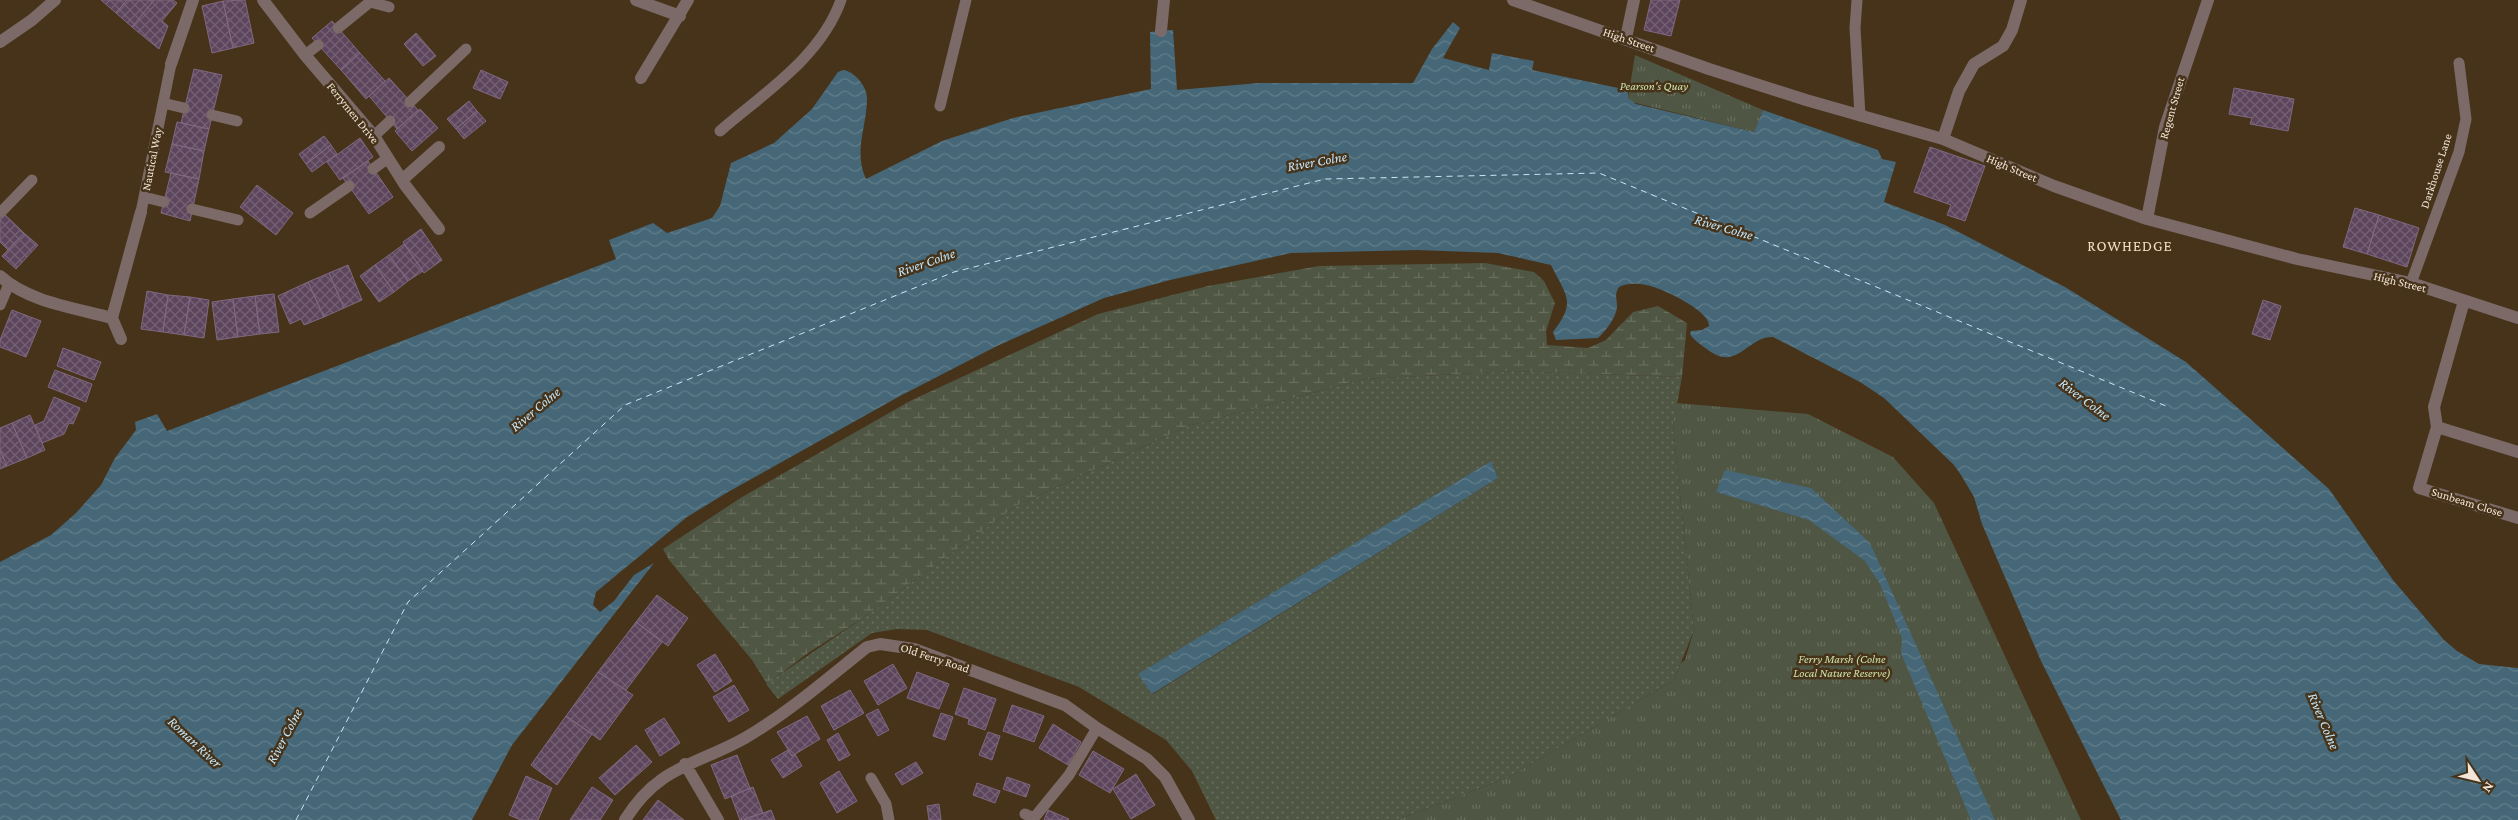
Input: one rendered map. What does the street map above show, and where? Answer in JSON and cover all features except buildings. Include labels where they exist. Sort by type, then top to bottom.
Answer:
[{"type":"street","points":[[0,42],[32,20],[55,0]]},
{"type":"street","name":"Nautical Way","points":[[171,64],[193,0]]},
{"type":"street","name":"Ferrymen Drive","points":[[263,0],[305,55],[374,136],[402,180],[439,229]]},
{"type":"street","points":[[636,0],[680,16]]},
{"type":"street","points":[[641,78],[688,0]]},
{"type":"street","points":[[1161,31],[1164,0]]},
{"type":"street","name":"High Street","points":[[1512,0],[1626,38],[1709,69],[1860,116],[1943,139],[2054,186],[2148,219],[2297,258],[2411,283],[2518,318]]},
{"type":"street","points":[[1626,38],[1634,0]]},
{"type":"street","points":[[1943,139],[1959,91],[1974,64],[2003,46],[2012,30],[2021,0]]},
{"type":"street","name":"Regent Street","points":[[2148,219],[2165,127],[2208,0]]},
{"type":"street","points":[[402,180],[439,147]]},
{"type":"street","name":"Nautical Way","points":[[112,318],[141,212]]},
{"type":"street","points":[[4,280],[36,296],[112,318],[120,339]]},
{"type":"street","name":"Sunbeam Close","points":[[2464,301],[2434,407],[2437,427],[2419,488],[2518,518]]},
{"type":"street","points":[[2437,427],[2518,452]]},
{"type":"street","name":"Old Ferry Road","points":[[625,820],[634,805],[653,785],[685,764],[745,737],[867,647],[880,644],[914,649],[1065,705],[1097,728],[1142,755],[1165,777],[1189,820]]},
{"type":"street","points":[[685,764],[718,820]]},
{"type":"lane","points":[[720,131],[809,55],[834,19],[841,0]]},
{"type":"lane","points":[[940,106],[966,0]]},
{"type":"lane","points":[[1857,0],[1855,28],[1860,116]]},
{"type":"lane","points":[[338,28],[370,2],[389,7]]},
{"type":"lane","points":[[305,55],[318,44]]},
{"type":"lane","points":[[410,102],[466,49]]},
{"type":"lane","name":"Darkhouse Lane","points":[[2411,283],[2459,152],[2466,119],[2459,63]]},
{"type":"lane","name":"Nautical Way","points":[[141,212],[171,64]]},
{"type":"lane","points":[[163,103],[184,108]]},
{"type":"lane","points":[[212,115],[237,121]]},
{"type":"lane","points":[[374,136],[390,121]]},
{"type":"lane","points":[[373,169],[388,158]]},
{"type":"lane","points":[[1,212],[32,180]]},
{"type":"lane","points":[[310,213],[349,186]]},
{"type":"lane","points":[[144,197],[164,202]]},
{"type":"lane","points":[[192,209],[238,220]]},
{"type":"lane","points":[[0,305],[4,280]]},
{"type":"lane","points":[[1025,814],[1034,818],[1070,775],[1097,728]]},
{"type":"lane","points":[[871,778],[886,804],[889,820]]},
{"type":"green space","name":"Pearson's Quay","points":[[1635,55],[1763,110],[1754,132],[1632,102],[1628,98]]},
{"type":"green space","points":[[1485,263],[1534,272],[1544,281],[1555,303],[1546,331],[1547,345],[1588,348],[1606,340],[1633,312],[1658,306],[1687,323],[1682,377],[1513,371],[1365,379],[1188,426],[1016,506],[863,618],[808,653],[767,684],[752,660],[669,560],[663,549],[742,497],[910,401],[1098,314],[1208,286],[1319,266]]},
{"type":"green space","points":[[1513,371],[1682,377],[1673,426],[1694,630],[1674,680],[1509,777],[1397,820],[1216,820],[1192,771],[1166,740],[1079,687],[927,630],[897,629],[872,633],[778,699],[766,684],[863,618],[1016,506],[1188,426],[1365,379]],"holes":[[[1491,461],[1498,478],[1153,694],[1139,674]]]},
{"type":"green space","name":"Ferry Marsh (Colne Local Nature Reserve)","points":[[1676,403],[1808,414],[1893,457],[1934,503],[2081,820],[1397,820],[1509,777],[1674,680],[1681,663],[1685,660],[1694,630],[1673,426]]},
{"type":"water","points":[[1453,22],[1460,28],[1443,58],[1489,70],[1492,53],[1534,61],[1532,70],[1628,90],[1628,98],[1636,104],[1754,132],[1763,110],[1878,150],[1882,159],[1896,162],[1884,202],[1945,225],[2065,287],[2186,362],[2329,489],[2393,580],[2444,640],[2457,651],[2479,664],[2518,668],[2518,820],[2121,820],[2041,661],[1982,524],[1974,497],[1954,465],[1884,398],[1860,382],[1773,337],[1764,338],[1735,355],[1727,357],[1718,356],[1698,343],[1690,334],[1691,331],[1702,330],[1709,326],[1702,314],[1673,295],[1643,284],[1629,284],[1619,287],[1616,294],[1617,310],[1608,327],[1598,338],[1556,340],[1553,332],[1565,313],[1567,298],[1551,265],[1498,253],[1417,250],[1291,253],[1170,280],[1104,298],[997,346],[900,396],[728,492],[687,517],[596,592],[593,605],[600,612],[614,601],[634,575],[654,563],[512,745],[472,820],[0,820],[0,562],[51,535],[76,513],[101,485],[115,458],[136,430],[135,422],[157,414],[167,431],[616,259],[609,240],[653,223],[667,233],[712,218],[720,206],[731,163],[774,143],[812,109],[838,72],[843,70],[855,76],[862,84],[866,93],[861,159],[866,179],[942,141],[1013,118],[1151,89],[1150,32],[1173,30],[1177,90],[1259,83],[1413,83],[1432,49]]},
{"type":"water","points":[[1491,461],[1498,478],[1152,694],[1138,674]]},
{"type":"water","points":[[1725,470],[1811,488],[1870,543],[1995,820],[1971,820],[1901,653],[1902,638],[1880,584],[1865,561],[1809,520],[1716,492]]},
{"type":"ferry route","points":[[296,820],[408,602],[625,405],[954,272],[1325,179],[1599,173],[2166,406]]},
{"type":"district","name":"ROWHEDGE","points":[[2130,246]]},
{"type":"water label","name":"River Colne","points":[[1317,161]]},
{"type":"water label","name":"River Colne","points":[[1724,227]]},
{"type":"water label","name":"River Colne","points":[[926,262]]},
{"type":"water label","name":"River Colne","points":[[2085,399]]},
{"type":"water label","name":"River Colne","points":[[535,409]]},
{"type":"water label","name":"River Colne","points":[[2324,721]]},
{"type":"water label","name":"River Colne","points":[[284,736]]},
{"type":"water label","name":"Roman River","points":[[195,742]]}]
